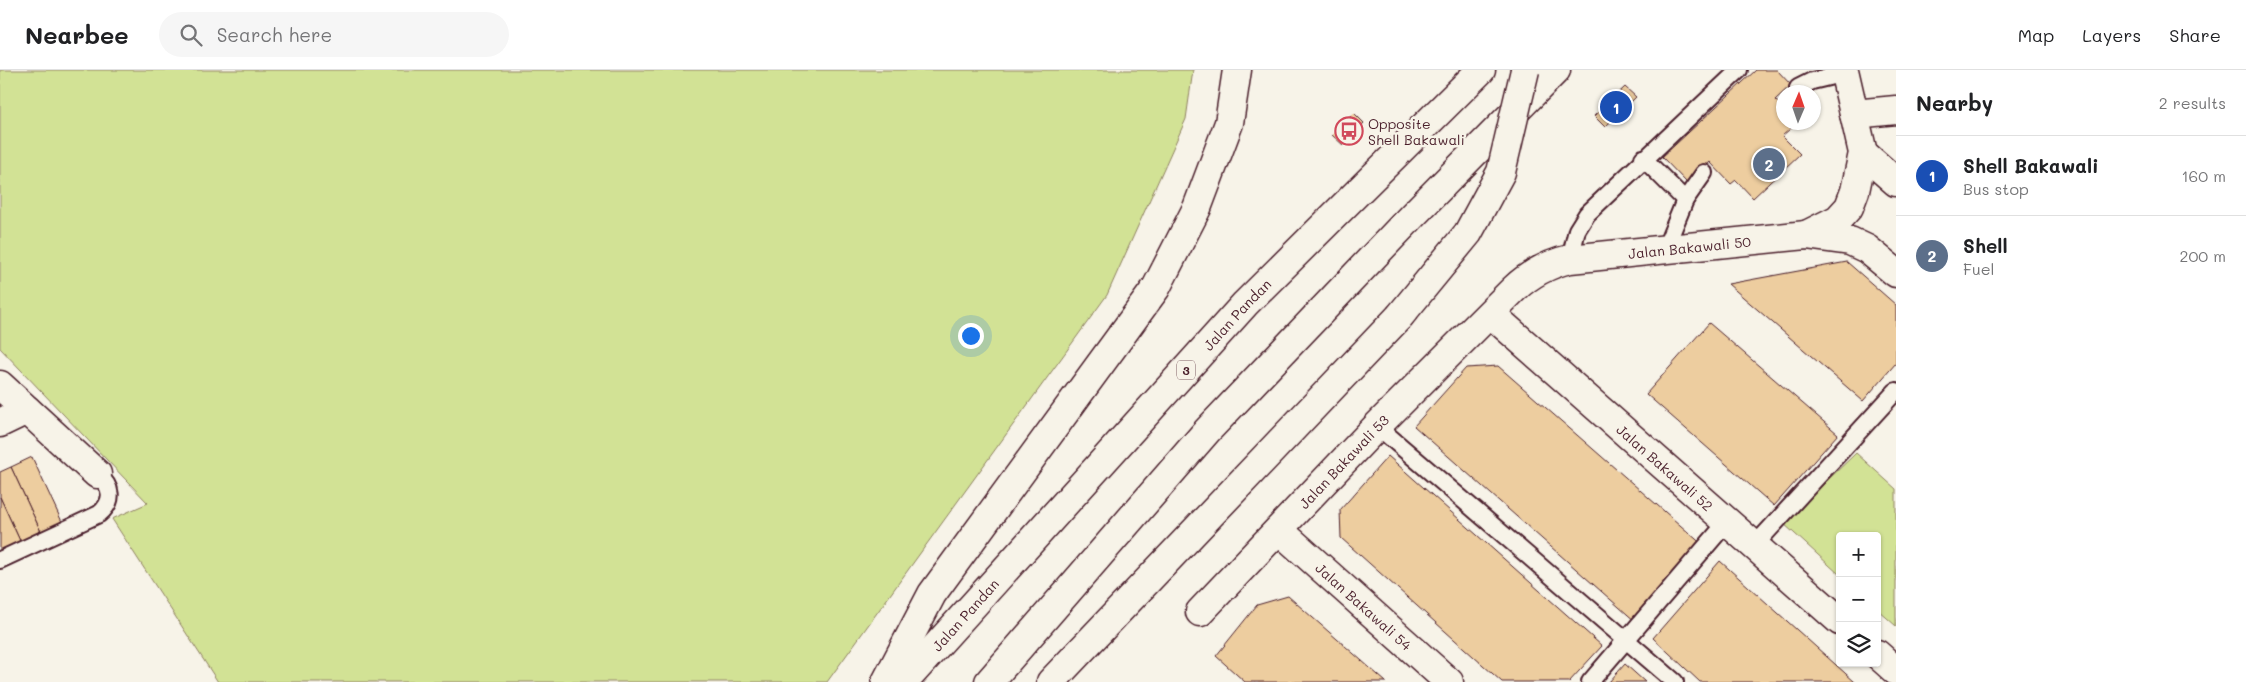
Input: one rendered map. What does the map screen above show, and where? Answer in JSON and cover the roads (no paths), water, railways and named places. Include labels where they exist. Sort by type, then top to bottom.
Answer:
[{"type":"main road","points":[[886,682],[932,594],[1156,288],[1197,208],[1229,124],[1238,70]]},
{"type":"main road","name":"Jalan Pandan","points":[[904,682],[1245,304],[1481,70]]},
{"type":"main road","points":[[1051,682],[1399,317],[1468,233],[1501,172],[1524,70]]},
{"type":"main road","points":[[989,682],[1207,431],[1413,215],[1556,70]]},
{"type":"main road","points":[[1806,235],[1838,219],[1849,206],[1856,191],[1863,153],[1845,72]]},
{"type":"main road","points":[[1854,114],[1896,110]]},
{"type":"main road","points":[[1863,153],[1896,182]]},
{"type":"main road","name":"Jalan Bakawali 50","points":[[1491,314],[1514,289],[1534,273],[1570,259],[1665,249],[1806,235],[1828,236],[1850,241],[1867,249],[1896,273]]},
{"type":"main road","name":"Jalan Bakawali 53","points":[[1200,612],[1378,426],[1491,314]]},
{"type":"main road","name":"Jalan Bakawali 52","points":[[1491,314],[1836,618]]},
{"type":"main road","points":[[0,385],[97,474]]},
{"type":"main road","points":[[0,423],[26,410]]},
{"type":"main road","name":"Jalan Bakawali 54","points":[[1279,530],[1449,682]]},
{"type":"main road","points":[[1881,658],[1896,671]]},
{"type":"lane","points":[[1570,259],[1577,230],[1586,214],[1738,70]]},
{"type":"lane","points":[[1805,85],[1845,72]]},
{"type":"lane","points":[[1643,158],[1685,200]]},
{"type":"lane","points":[[1665,249],[1685,200],[1704,173]]},
{"type":"lane","points":[[1754,546],[1896,391]]},
{"type":"lane","points":[[1378,426],[1675,682]]},
{"type":"lane","points":[[0,560],[99,514],[106,508],[110,498],[109,488],[97,474]]},
{"type":"lane","points":[[1590,682],[1727,522]]},
{"type":"place","name":"Shell Bakawali","points":[[1616,107]]},
{"type":"place","name":"Opposite Shell Bakawali","points":[[1349,131]]},
{"type":"place","name":"Shell","points":[[1769,164]]}]
